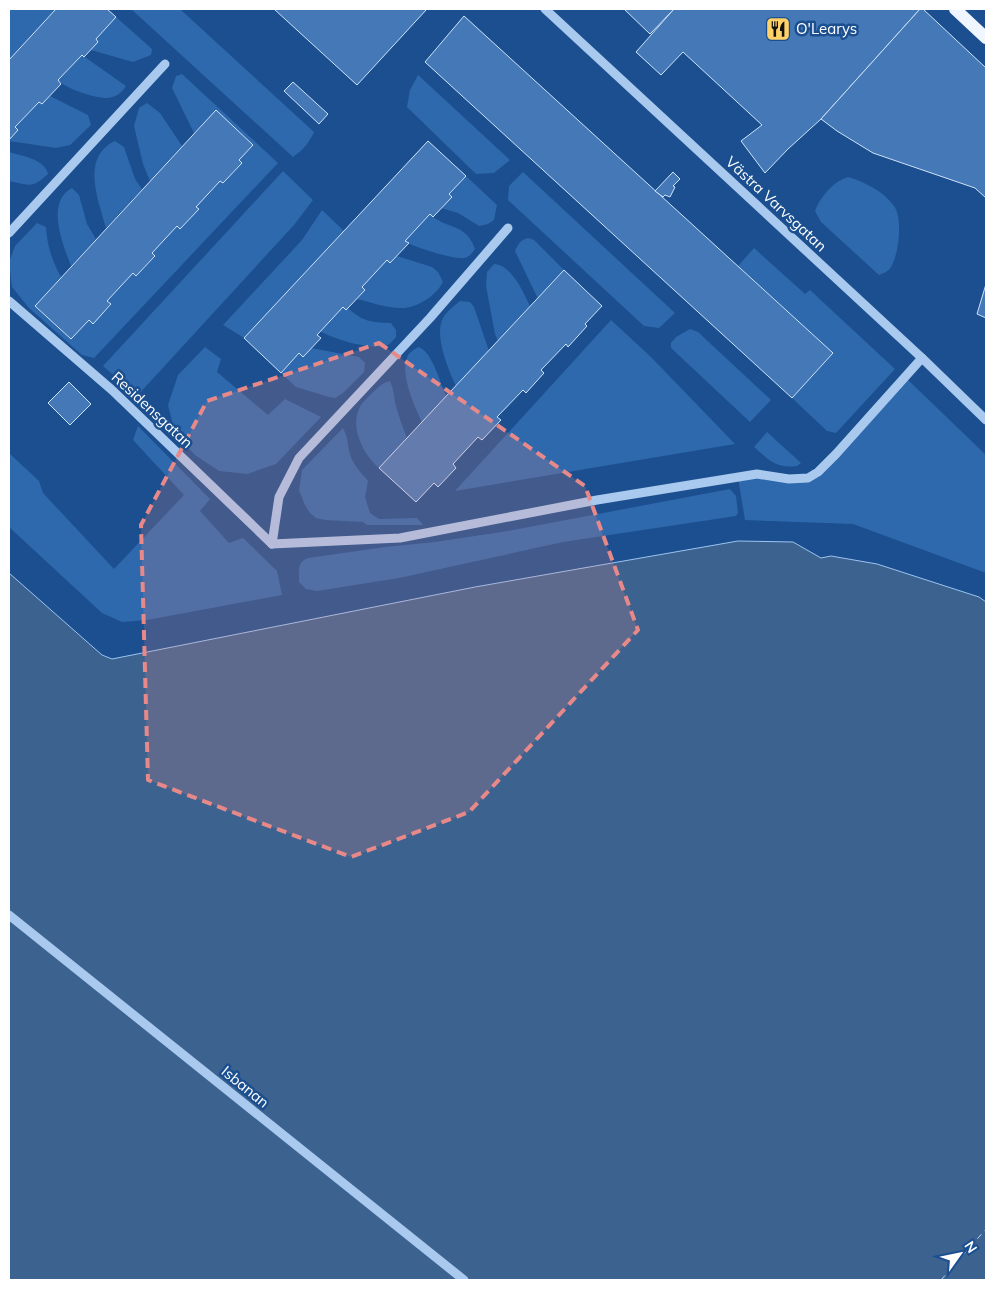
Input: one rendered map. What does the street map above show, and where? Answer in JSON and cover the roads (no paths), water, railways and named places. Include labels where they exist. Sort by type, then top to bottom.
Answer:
[{"type":"main road","points":[[955,9],[986,38]]},
{"type":"street","name":"Västra Varvsgatan","points":[[551,11],[986,420]]},
{"type":"street","points":[[9,233],[165,64]]},
{"type":"street","points":[[508,228],[430,318],[299,458],[280,497],[272,544],[400,538],[596,500],[757,474],[789,479],[808,478],[818,472],[836,454],[922,358]]},
{"type":"street","name":"Residensgatan","points":[[9,301],[112,390],[272,544]]},
{"type":"street","name":"Isbanan","points":[[9,915],[464,1280]]},
{"type":"place","name":"O'Learys","points":[[778,29]]}]
